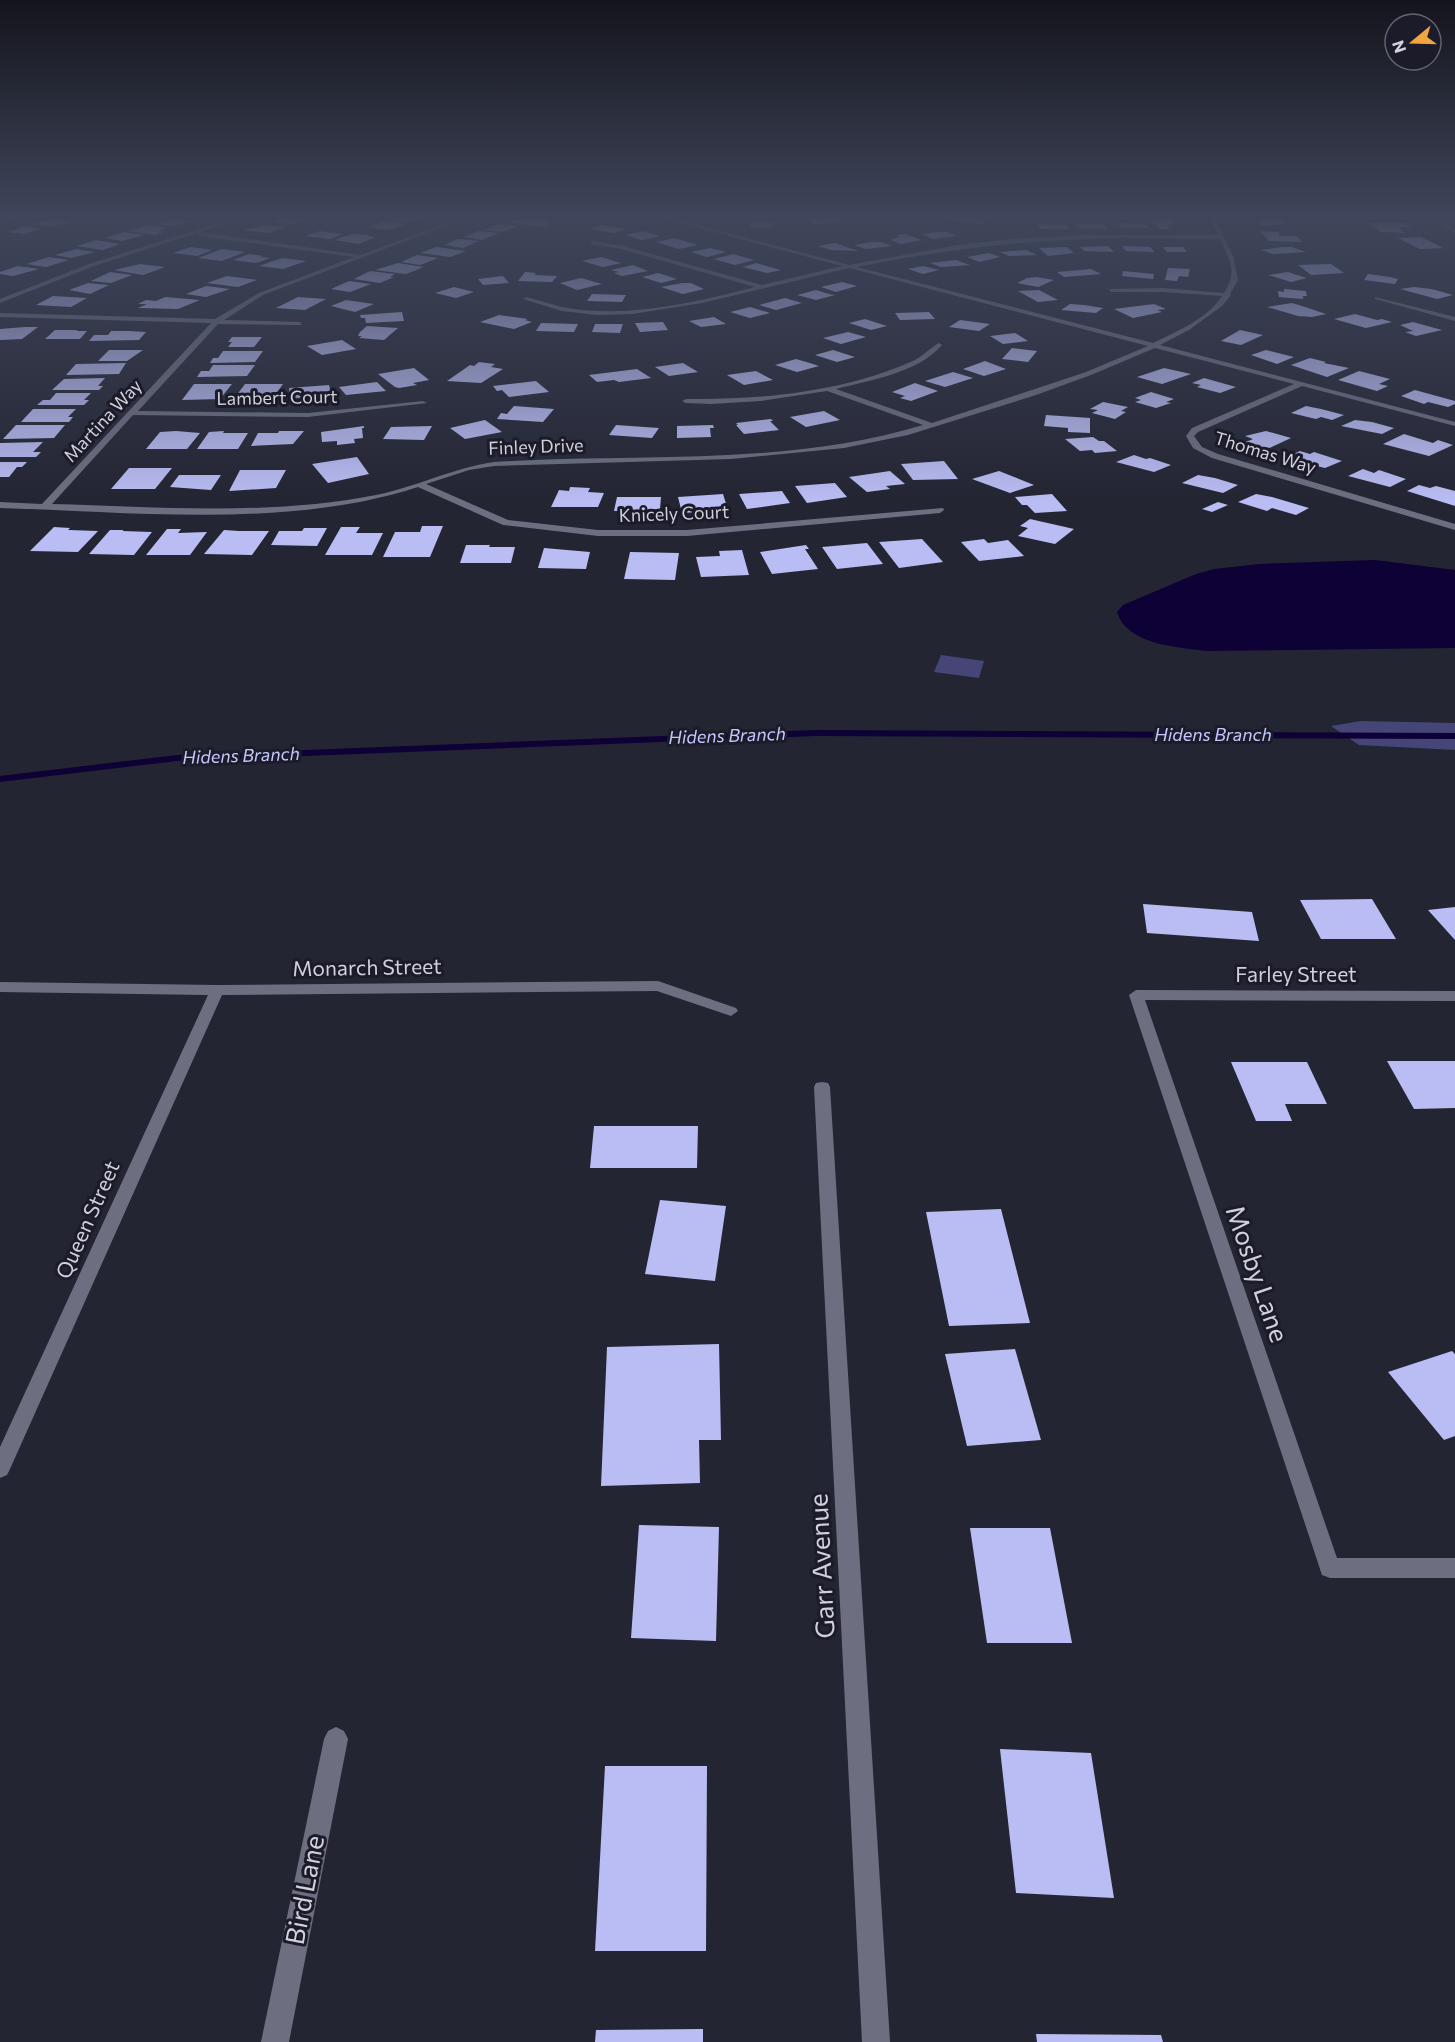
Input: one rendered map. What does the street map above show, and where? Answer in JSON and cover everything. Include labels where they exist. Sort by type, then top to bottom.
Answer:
[{"type":"street","name":"Martina Way","points":[[45,506],[216,322],[233,311]]},
{"type":"street","points":[[1017,311],[1455,424]]},
{"type":"street","name":"Finley Drive","points":[[0,505],[190,511],[299,509],[379,496],[468,468],[494,464],[542,461],[668,460],[805,451],[873,441],[931,425],[1069,380],[1154,347],[1200,322],[1211,311]]},
{"type":"street","points":[[1426,311],[1455,319]]},
{"type":"street","points":[[0,315],[300,324]]},
{"type":"street","points":[[686,401],[772,399],[829,389],[910,364],[933,353],[939,345]]},
{"type":"street","name":"Thomas Way","points":[[1299,385],[1195,430],[1190,436],[1191,442],[1204,452],[1215,456],[1455,527]]},
{"type":"street","points":[[829,389],[931,425]]},
{"type":"street","name":"Lambert Court","points":[[131,413],[308,415],[423,403]]},
{"type":"street","name":"Knicely Court","points":[[418,484],[506,524],[598,533],[687,533],[940,510]]},
{"type":"street","name":"Monarch Street","points":[[0,987],[217,990],[658,986],[731,1011]]},
{"type":"street","name":"Queen Street","points":[[0,1469],[217,990]]},
{"type":"street","name":"Farley Street","points":[[1136,996],[1455,996]]},
{"type":"street","name":"Mosby Lane","points":[[1136,996],[1330,1568],[1455,1568]]},
{"type":"street","name":"Garr Avenue","points":[[822,1088],[876,2042]]},
{"type":"street","name":"Bird Lane","points":[[275,2042],[336,1739]]},
{"type":"shaded area","points":[[1375,560],[1455,570],[1455,648],[1206,651],[1168,646],[1142,638],[1123,623],[1117,612],[1123,605],[1196,574],[1214,569],[1259,564]]},
{"type":"shaded area","points":[[941,655],[984,661],[979,678],[934,672]]},
{"type":"shaded area","points":[[1361,721],[1455,723],[1455,750],[1359,745],[1331,726]]},
{"type":"building","points":[[764,311],[770,313],[750,318],[730,312]]},
{"type":"building","points":[[1119,311],[1162,312],[1133,318]]},
{"type":"building","points":[[1282,311],[1318,311],[1326,314],[1312,317]]},
{"type":"building","points":[[402,312],[404,321],[366,323],[365,318],[361,318],[360,315]]},
{"type":"building","points":[[929,312],[935,319],[900,320],[895,313]]},
{"type":"building","points":[[1355,314],[1392,322],[1366,328],[1334,319]]},
{"type":"building","points":[[499,315],[528,319],[525,320],[532,322],[514,329],[480,322]]},
{"type":"building","points":[[714,317],[726,324],[701,327],[689,321]]},
{"type":"building","points":[[865,319],[887,326],[871,330],[849,323]]},
{"type":"building","points":[[960,320],[990,324],[979,331],[949,327]]},
{"type":"building","points":[[663,322],[668,330],[640,332],[635,323]]},
{"type":"building","points":[[1413,322],[1442,330],[1416,336],[1405,332],[1413,331],[1400,325]]},
{"type":"building","points":[[541,323],[578,324],[574,332],[536,331]]},
{"type":"building","points":[[595,324],[623,324],[620,333],[592,332]]},
{"type":"building","points":[[367,326],[398,328],[384,340],[359,338],[362,336],[358,336],[360,332]]},
{"type":"building","points":[[38,327],[22,339],[0,340],[0,329]]},
{"type":"building","points":[[55,330],[87,331],[80,339],[45,339]]},
{"type":"building","points":[[1240,330],[1263,335],[1241,345],[1221,341]]},
{"type":"building","points":[[111,331],[146,332],[139,340],[89,341],[94,335],[108,335]]},
{"type":"building","points":[[848,332],[866,337],[841,344],[823,338]]},
{"type":"building","points":[[1015,333],[1028,341],[1003,344],[990,336]]},
{"type":"building","points":[[232,337],[262,337],[254,347],[228,347],[232,342],[228,342]]},
{"type":"building","points":[[342,340],[356,349],[322,355],[307,346]]},
{"type":"building","points":[[1012,348],[1037,351],[1028,362],[1002,359]]},
{"type":"building","points":[[109,350],[143,350],[127,361],[98,361]]},
{"type":"building","points":[[833,350],[855,357],[837,362],[815,355]]},
{"type":"building","points":[[1266,350],[1294,357],[1277,364],[1251,355]]},
{"type":"building","points":[[223,351],[263,351],[255,362],[210,363]]},
{"type":"building","points":[[1310,358],[1349,368],[1327,377],[1291,365]]},
{"type":"building","points":[[796,359],[819,366],[797,372],[775,365]]},
{"type":"building","points":[[985,361],[1006,369],[984,376],[963,369]]},
{"type":"building","points":[[479,362],[495,364],[491,367],[503,369],[481,383],[447,381],[470,365],[474,366]]},
{"type":"building","points":[[126,363],[119,374],[66,375],[76,364]]},
{"type":"building","points":[[683,363],[698,372],[669,376],[655,367]]},
{"type":"building","points":[[213,365],[255,365],[247,376],[197,377],[201,371],[209,371]]},
{"type":"building","points":[[414,368],[429,380],[399,388],[378,374]]},
{"type":"building","points":[[1164,368],[1191,374],[1162,384],[1137,377]]},
{"type":"building","points":[[637,369],[651,378],[597,382],[589,375]]},
{"type":"building","points":[[756,371],[773,380],[744,385],[727,375]]},
{"type":"building","points":[[1359,371],[1390,379],[1379,384],[1388,386],[1377,391],[1338,380]]},
{"type":"building","points":[[953,372],[973,378],[945,387],[925,381]]},
{"type":"building","points":[[105,378],[98,386],[103,386],[99,390],[52,390],[64,379]]},
{"type":"building","points":[[1204,378],[1236,387],[1220,393],[1197,387],[1201,385],[1192,383]]},
{"type":"building","points":[[536,381],[549,392],[509,397],[502,390],[497,391],[493,386]]},
{"type":"building","points":[[377,382],[386,391],[346,395],[339,387]]},
{"type":"building","points":[[915,383],[938,391],[911,401],[900,398],[905,396],[892,392]]},
{"type":"building","points":[[194,384],[232,384],[220,399],[182,400]]},
{"type":"building","points":[[245,384],[283,384],[273,398],[233,400]]},
{"type":"building","points":[[329,385],[332,397],[290,398],[289,388]]},
{"type":"building","points":[[1415,390],[1455,401],[1455,404],[1448,407],[1428,402],[1424,404],[1401,396]]},
{"type":"building","points":[[1151,392],[1174,399],[1166,402],[1171,403],[1156,408],[1135,402],[1141,400],[1135,398]]},
{"type":"building","points":[[56,393],[91,393],[84,400],[89,400],[84,405],[37,405],[43,400],[50,400]]},
{"type":"building","points":[[1103,402],[1128,407],[1121,411],[1126,412],[1115,419],[1092,413],[1098,410],[1090,409]]},
{"type":"building","points":[[514,406],[554,409],[543,422],[497,419],[501,413],[507,414]]},
{"type":"building","points":[[1306,406],[1344,415],[1332,420],[1291,413]]},
{"type":"building","points":[[33,409],[76,409],[68,417],[73,417],[69,422],[21,422]]},
{"type":"building","points":[[824,411],[840,420],[806,427],[790,417]]},
{"type":"building","points":[[1046,415],[1090,418],[1090,433],[1068,432],[1068,428],[1044,426]]},
{"type":"building","points":[[771,419],[773,421],[770,421],[779,430],[744,434],[736,425],[738,425],[736,423]]},
{"type":"building","points":[[485,420],[502,432],[465,439],[450,428]]},
{"type":"building","points":[[1355,420],[1394,428],[1382,434],[1341,426]]},
{"type":"building","points":[[16,425],[65,425],[54,438],[3,439]]},
{"type":"building","points":[[616,425],[659,428],[652,438],[609,435]]},
{"type":"building","points":[[713,425],[714,428],[710,428],[711,437],[677,438],[677,426]]},
{"type":"building","points":[[364,426],[362,428],[363,438],[354,439],[355,443],[337,445],[337,441],[322,442],[321,432]]},
{"type":"building","points":[[432,426],[424,440],[383,439],[391,427]]},
{"type":"building","points":[[224,431],[223,433],[248,433],[238,449],[197,449],[209,432]]},
{"type":"building","points":[[279,431],[304,431],[293,444],[251,446],[258,433],[278,433]]},
{"type":"building","points":[[1266,431],[1291,438],[1263,451],[1241,444],[1253,439],[1245,436]]},
{"type":"building","points":[[160,432],[200,433],[187,449],[146,449]]},
{"type":"building","points":[[1404,434],[1433,443],[1438,440],[1453,445],[1429,456],[1383,444]]},
{"type":"building","points":[[1093,437],[1104,441],[1117,451],[1095,453],[1092,450],[1080,451],[1065,439]]},
{"type":"building","points":[[43,442],[33,452],[41,452],[36,457],[0,457],[0,443]]},
{"type":"building","points":[[1300,451],[1310,454],[1314,452],[1342,461],[1325,468],[1285,458]]},
{"type":"building","points":[[1134,455],[1171,465],[1154,472],[1116,462]]},
{"type":"building","points":[[357,457],[369,474],[328,483],[312,464]]},
{"type":"building","points":[[944,461],[958,479],[913,480],[901,464]]},
{"type":"building","points":[[0,462],[27,462],[22,467],[17,467],[9,477],[0,477]]},
{"type":"building","points":[[129,468],[172,468],[155,489],[111,489]]},
{"type":"building","points":[[1363,469],[1374,473],[1379,470],[1406,479],[1390,487],[1348,476]]},
{"type":"building","points":[[240,470],[286,470],[276,488],[229,491]]},
{"type":"building","points":[[890,471],[905,484],[886,486],[890,489],[867,492],[849,477]]},
{"type":"building","points":[[999,471],[1034,485],[1010,493],[972,479]]},
{"type":"building","points":[[179,475],[221,475],[211,490],[170,487]]},
{"type":"building","points":[[1198,475],[1238,485],[1223,493],[1182,483]]},
{"type":"building","points":[[835,483],[847,497],[807,503],[795,486]]},
{"type":"building","points":[[1419,485],[1430,488],[1436,486],[1455,491],[1455,506],[1407,491]]},
{"type":"building","points":[[570,487],[590,488],[588,492],[604,493],[598,507],[551,507],[559,490],[569,491]]},
{"type":"building","points":[[782,491],[790,503],[747,509],[739,494]]},
{"type":"building","points":[[723,494],[728,510],[682,513],[678,497]]},
{"type":"building","points":[[1052,494],[1067,511],[1035,513],[1027,505],[1022,505],[1015,497]]},
{"type":"building","points":[[1256,494],[1309,508],[1296,515],[1272,508],[1267,511],[1238,502]]},
{"type":"building","points":[[617,497],[661,497],[660,509],[614,511]]},
{"type":"building","points":[[1218,502],[1228,505],[1212,512],[1202,509]]},
{"type":"building","points":[[1030,519],[1074,529],[1055,544],[1018,536],[1028,528],[1020,526]]},
{"type":"building","points":[[422,526],[443,526],[430,557],[383,557],[395,532],[420,532]]},
{"type":"building","points":[[54,527],[98,531],[78,552],[30,551]]},
{"type":"building","points":[[341,527],[360,527],[356,533],[383,533],[372,555],[325,555]]},
{"type":"building","points":[[304,528],[327,528],[317,546],[271,545],[279,531],[302,531]]},
{"type":"building","points":[[167,529],[181,529],[178,533],[207,532],[190,555],[146,555]]},
{"type":"building","points":[[110,530],[152,532],[134,555],[89,554]]},
{"type":"building","points":[[224,530],[269,531],[252,555],[204,554]]},
{"type":"building","points":[[922,539],[943,562],[899,568],[879,542]]},
{"type":"building","points":[[984,539],[988,543],[1008,540],[1024,556],[979,561],[961,542]]},
{"type":"building","points":[[867,543],[883,564],[837,569],[822,547]]},
{"type":"building","points":[[466,545],[515,547],[511,563],[460,563]]},
{"type":"building","points":[[806,545],[809,549],[805,549],[818,569],[772,574],[760,552]]},
{"type":"building","points":[[544,548],[590,552],[586,569],[538,568]]},
{"type":"building","points":[[742,550],[749,575],[701,577],[696,557],[720,556],[719,551]]},
{"type":"building","points":[[630,552],[679,553],[675,580],[624,579]]},
{"type":"building","points":[[1372,899],[1396,939],[1321,939],[1300,900]]},
{"type":"building","points":[[1143,904],[1252,912],[1259,941],[1147,933]]},
{"type":"building","points":[[1455,907],[1455,940],[1428,910]]},
{"type":"building","points":[[1387,1061],[1455,1061],[1455,1108],[1414,1109]]},
{"type":"building","points":[[1231,1062],[1307,1062],[1327,1104],[1285,1104],[1292,1121],[1256,1121]]},
{"type":"building","points":[[594,1126],[698,1126],[697,1168],[590,1168]]},
{"type":"building","points":[[660,1200],[726,1206],[715,1281],[645,1274]]},
{"type":"building","points":[[1001,1209],[1030,1323],[949,1326],[926,1212]]},
{"type":"building","points":[[719,1344],[721,1440],[699,1440],[700,1483],[601,1486],[607,1347]]},
{"type":"building","points":[[1015,1349],[1041,1440],[967,1446],[945,1354]]},
{"type":"building","points":[[1452,1351],[1455,1354],[1455,1436],[1444,1440],[1388,1372]]},
{"type":"building","points":[[639,1525],[719,1527],[716,1641],[631,1638]]},
{"type":"building","points":[[970,1528],[1050,1528],[1072,1643],[987,1643]]},
{"type":"building","points":[[1000,1749],[1091,1753],[1114,1898],[1016,1893]]},
{"type":"building","points":[[605,1766],[707,1766],[706,1951],[595,1951]]},
{"type":"building","points":[[703,2029],[703,2042],[595,2042],[596,2030]]},
{"type":"building","points":[[1036,2034],[1161,2035],[1163,2042],[1037,2042]]},
{"type":"waterway","name":"Hidens Branch","points":[[0,779],[177,758],[816,733],[1455,736]]}]
